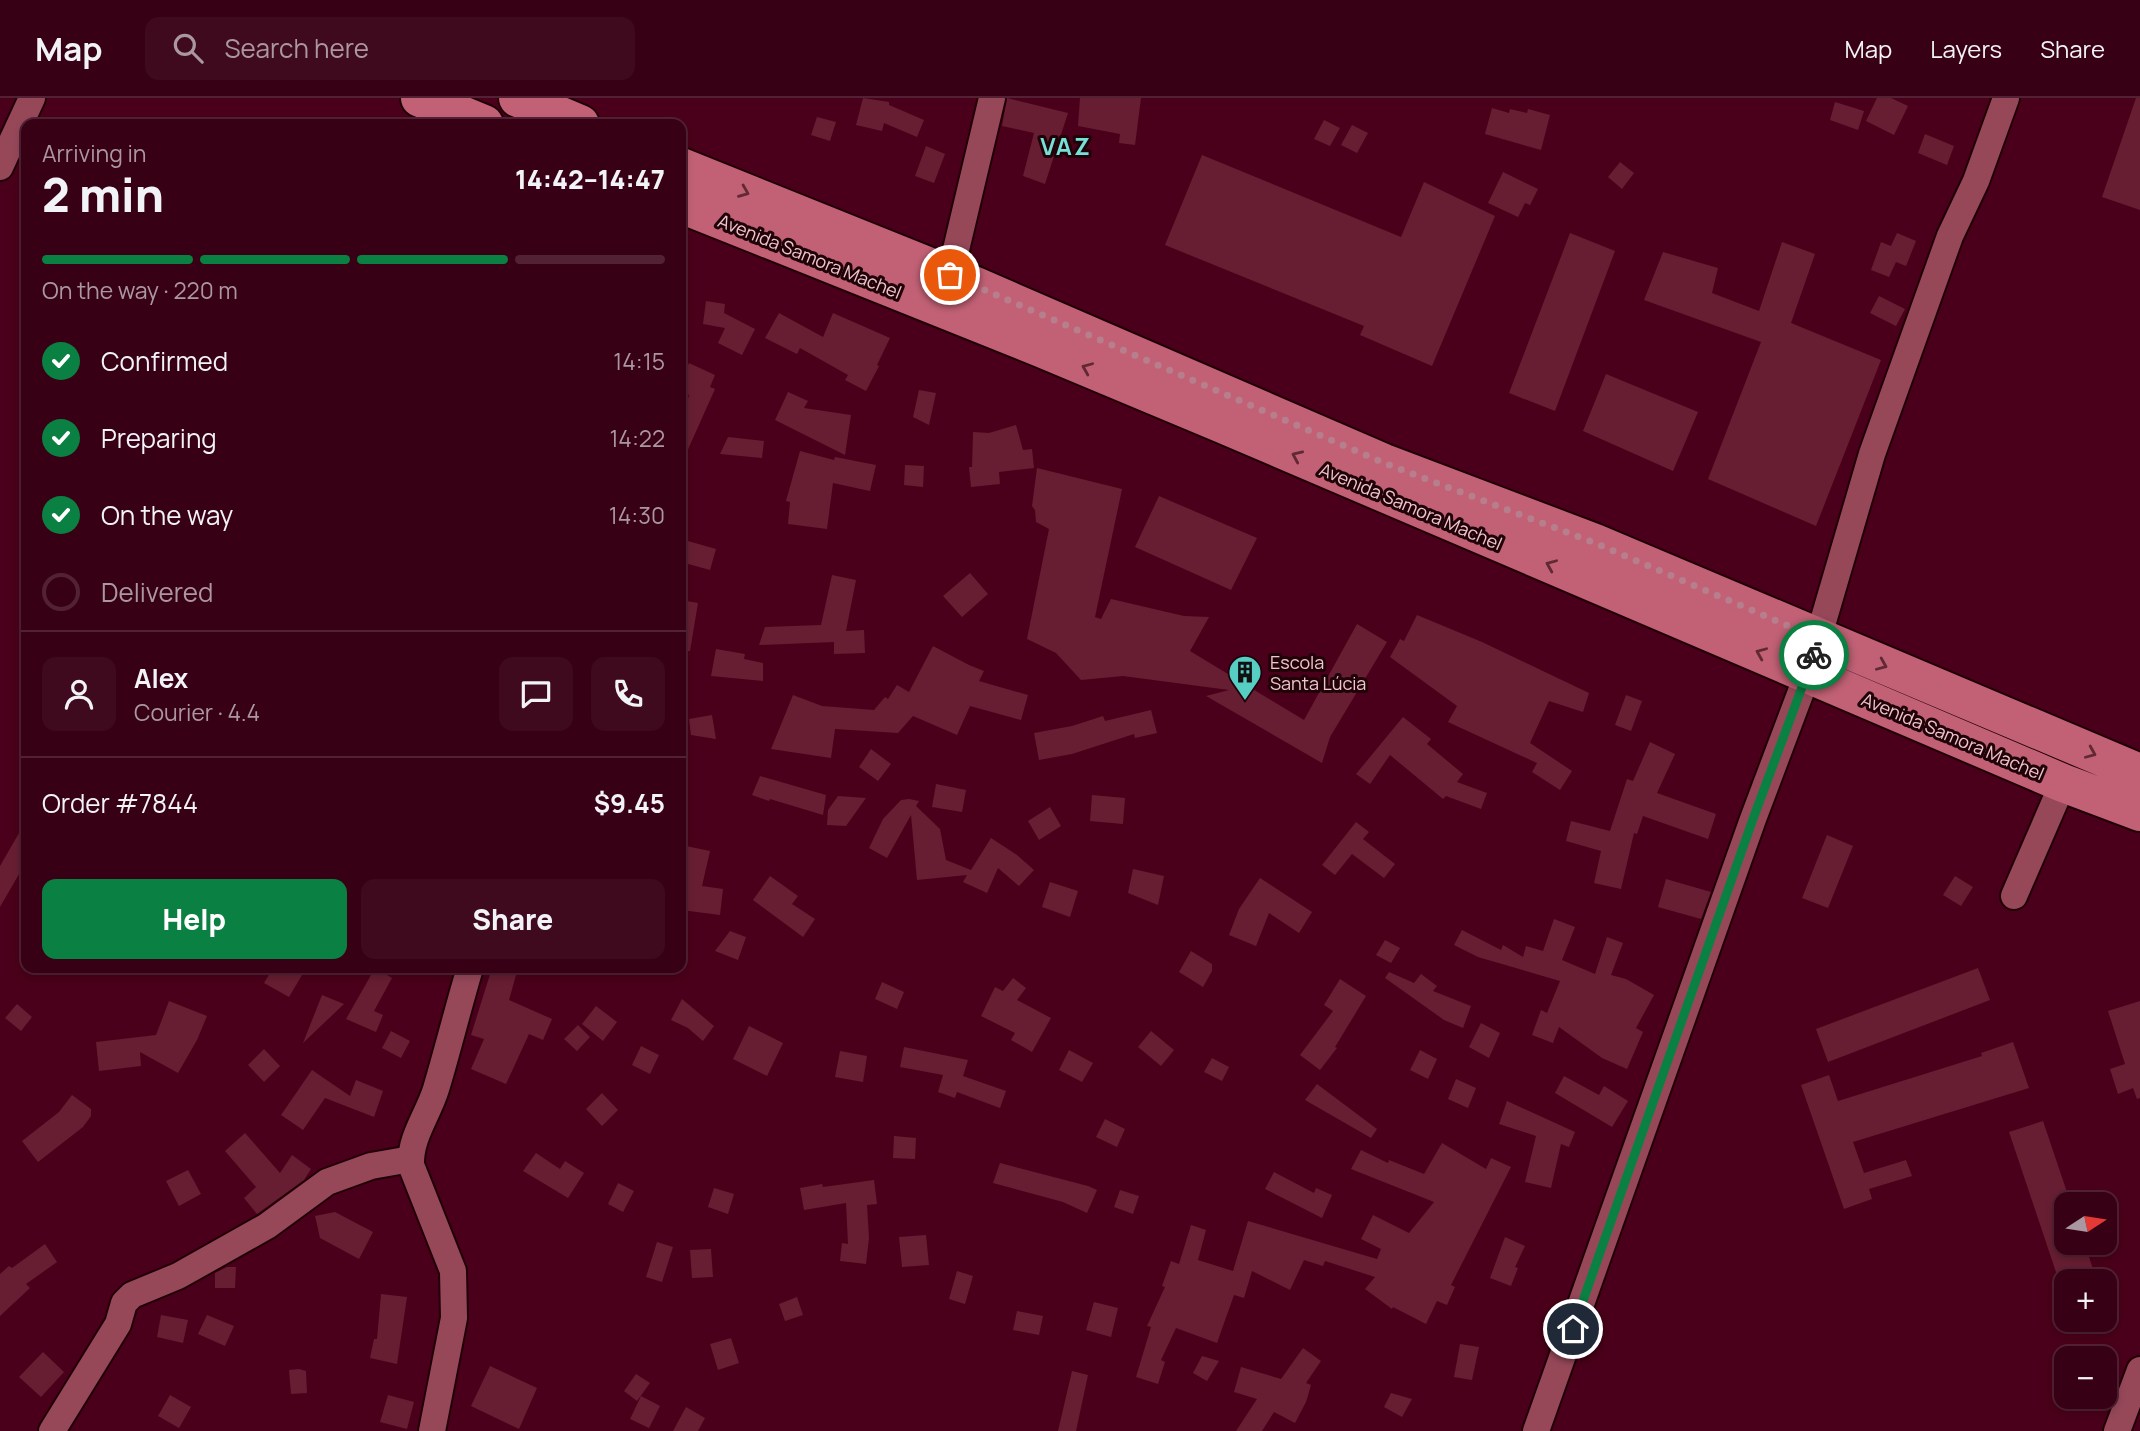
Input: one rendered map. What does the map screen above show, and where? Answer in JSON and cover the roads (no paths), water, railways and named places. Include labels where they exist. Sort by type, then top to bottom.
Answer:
[{"type":"highway","points":[[420,98],[472,119]]},
{"type":"highway","points":[[518,98],[568,119]]},
{"type":"highway","name":"Avenida Samora Machel","points":[[686,169],[950,275],[1384,463],[1595,543],[2063,783],[2140,812]]},
{"type":"highway","name":"Avenida Samora Machel","points":[[686,207],[1814,656],[2140,773]]},
{"type":"street","points":[[22,119],[32,98]]},
{"type":"street","points":[[950,275],[992,98]]},
{"type":"street","points":[[1536,1431],[1753,819],[1814,656],[1872,454],[1950,236],[1976,181],[2007,98]]},
{"type":"street","points":[[0,167],[21,122]]},
{"type":"street","points":[[2014,896],[2063,783]]},
{"type":"street","points":[[432,1431],[454,1318],[453,1271],[411,1166],[411,1159],[413,1141],[436,1089],[469,973]]},
{"type":"street","points":[[52,1431],[118,1324],[124,1303],[132,1295],[177,1276],[267,1226],[327,1182],[371,1166],[411,1159]]},
{"type":"street","points":[[2117,1431],[2140,1370]]},
{"type":"place","name":"Escola Santa Lúcia","points":[[1245,702]]},
{"type":"district","name":"VAZ","points":[[1066,145]]}]
